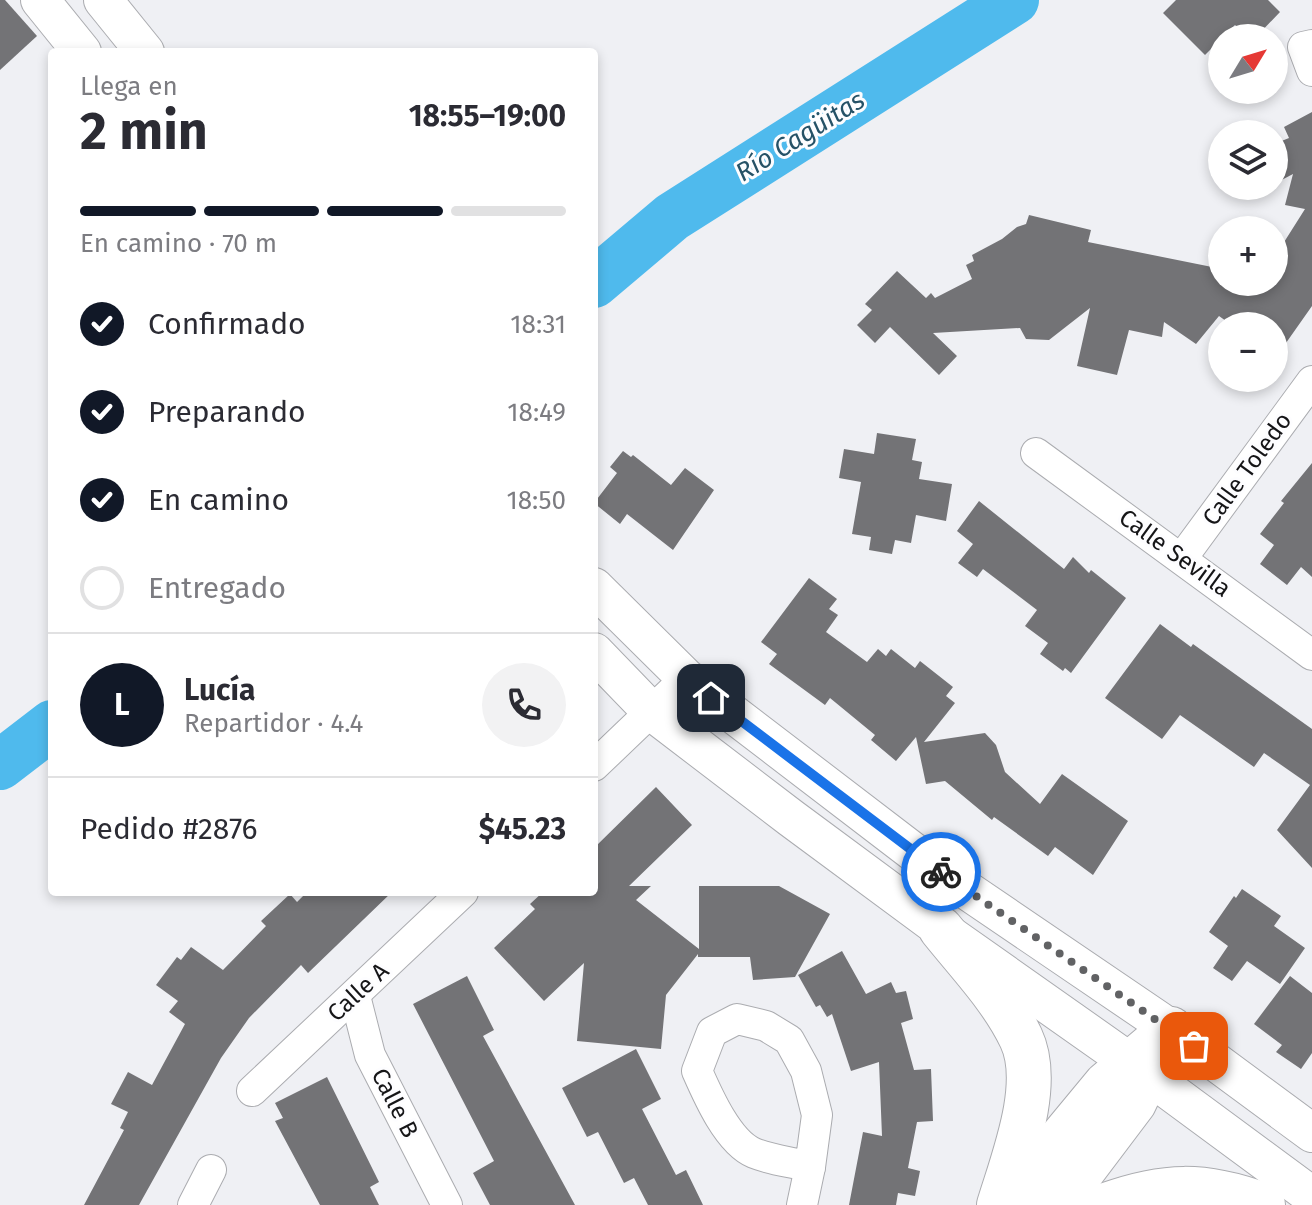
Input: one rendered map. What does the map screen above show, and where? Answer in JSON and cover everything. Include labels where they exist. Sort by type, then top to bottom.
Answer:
[{"type":"highway","points":[[941,929],[1002,1005],[1022,1040],[1027,1062],[1028,1091],[1017,1144],[999,1205]]},
{"type":"highway","points":[[1012,1205],[1096,1095],[1139,1069],[1171,1029]]},
{"type":"highway","points":[[1057,1205],[1134,1103],[1139,1069]]},
{"type":"highway","points":[[1106,1205],[1140,1193],[1203,1188],[1263,1205]]},
{"type":"main road","points":[[40,0],[79,48]]},
{"type":"main road","points":[[103,0],[142,48]]},
{"type":"main road","points":[[598,591],[686,678],[937,870],[1171,1029],[1312,1133]]},
{"type":"main road","points":[[598,656],[651,711],[941,929],[1312,1196]]},
{"type":"street","points":[[1312,45],[1303,47],[1312,71]]},
{"type":"street","name":"Calle Toledo","points":[[1182,558],[1312,381]]},
{"type":"street","name":"Calle Sevilla","points":[[1036,453],[1312,655]]},
{"type":"street","points":[[598,762],[686,678]]},
{"type":"street","name":"Calle A","points":[[252,1091],[459,896]]},
{"type":"street","name":"Calle B","points":[[355,996],[370,1055],[447,1205]]},
{"type":"street","points":[[802,1205],[810,1167],[817,1115],[806,1071],[789,1040],[766,1026],[737,1019],[712,1032],[697,1071],[728,1130],[752,1153],[810,1167]]},
{"type":"street","points":[[193,1205],[211,1170]]},
{"type":"building","points":[[0,0],[5,0],[37,36],[0,70]]},
{"type":"building","points":[[1176,0],[1268,0],[1280,12],[1268,24],[1208,24],[1208,52],[1205,55],[1163,13]]},
{"type":"building","points":[[1312,112],[1312,306],[1288,340],[1288,312],[1208,312],[1208,329],[1196,344],[1164,322],[1162,337],[1129,330],[1117,375],[1077,366],[1090,308],[1049,340],[1026,339],[1020,328],[933,333],[957,356],[939,375],[890,327],[875,343],[857,325],[872,310],[865,304],[897,271],[926,298],[931,293],[935,298],[972,279],[966,265],[974,261],[972,255],[1026,224],[1029,215],[1091,230],[1088,242],[1208,266],[1208,296],[1288,296],[1288,236],[1305,209],[1285,205],[1293,174],[1288,177],[1288,125]]},
{"type":"building","points":[[877,433],[916,439],[912,460],[922,462],[919,479],[952,484],[946,521],[916,515],[911,543],[895,540],[892,554],[869,550],[871,537],[852,534],[861,482],[839,478],[844,449],[874,454]]},
{"type":"building","points":[[623,451],[631,457],[633,455],[671,485],[685,468],[714,490],[673,550],[627,514],[620,524],[598,506],[598,498],[617,473],[610,467]]},
{"type":"building","points":[[1312,463],[1312,577],[1301,567],[1287,585],[1260,564],[1274,545],[1260,534],[1284,503],[1281,501]]},
{"type":"building","points":[[979,501],[1064,569],[1073,557],[1089,573],[1091,570],[1126,598],[1071,673],[1065,668],[1063,671],[1040,654],[1048,643],[1025,626],[1037,610],[983,569],[977,577],[958,563],[973,544],[957,531]]},
{"type":"building","points":[[809,578],[837,599],[829,609],[838,615],[826,632],[867,662],[878,649],[886,656],[891,649],[915,668],[920,661],[953,687],[946,696],[955,703],[924,742],[985,733],[996,745],[1005,772],[1040,804],[1062,774],[1128,821],[1093,875],[1055,847],[1048,856],[994,817],[992,820],[945,781],[926,784],[916,737],[896,761],[871,740],[875,735],[830,698],[825,705],[769,664],[777,654],[761,642]]},
{"type":"building","points":[[1160,624],[1312,729],[1312,868],[1277,830],[1310,785],[1264,753],[1254,767],[1180,715],[1162,739],[1105,698]]},
{"type":"building","points":[[656,787],[692,825],[629,886],[651,886],[636,900],[699,949],[699,886],[779,886],[830,914],[795,977],[753,980],[750,957],[698,957],[698,954],[666,995],[661,1049],[577,1041],[584,963],[544,1001],[494,948],[535,909],[530,904],[539,896],[598,896],[598,844]]},
{"type":"building","points":[[1242,889],[1281,916],[1274,926],[1305,948],[1280,984],[1247,961],[1232,981],[1213,968],[1228,946],[1209,932]]},
{"type":"building","points":[[288,896],[297,902],[303,896],[388,896],[308,973],[301,965],[249,1018],[221,1058],[139,1205],[84,1205],[124,1130],[120,1128],[128,1112],[111,1104],[128,1072],[152,1085],[185,1024],[169,1012],[178,1001],[156,985],[177,957],[181,960],[191,947],[223,970],[266,926],[261,921]]},
{"type":"building","points":[[842,951],[866,994],[891,982],[896,993],[906,991],[913,1019],[901,1023],[914,1070],[931,1069],[933,1121],[917,1122],[908,1168],[920,1171],[915,1196],[898,1193],[896,1205],[849,1205],[863,1132],[882,1136],[879,1062],[851,1071],[832,1014],[827,1017],[820,1005],[816,1007],[798,975]]},
{"type":"building","points":[[467,976],[494,1030],[483,1036],[575,1205],[490,1205],[473,1173],[494,1161],[413,1004]]},
{"type":"building","points":[[1290,976],[1312,993],[1312,1053],[1301,1069],[1276,1052],[1282,1045],[1254,1024]]},
{"type":"building","points":[[636,1049],[661,1099],[642,1109],[676,1175],[686,1170],[703,1205],[648,1205],[634,1178],[624,1183],[598,1132],[587,1137],[562,1088]]},
{"type":"building","points":[[327,1077],[379,1182],[370,1187],[379,1205],[320,1205],[275,1121],[283,1118],[275,1103]]},
{"type":"waterway","name":"Río Cagüitas","points":[[598,280],[672,217],[1014,0]]},
{"type":"waterway","name":"Río Cagüitas","points":[[0,765],[48,728]]},
{"type":"way so far","points":[[941,872],[1194,1046]]},
{"type":"route","points":[[711,698],[941,872]]}]
